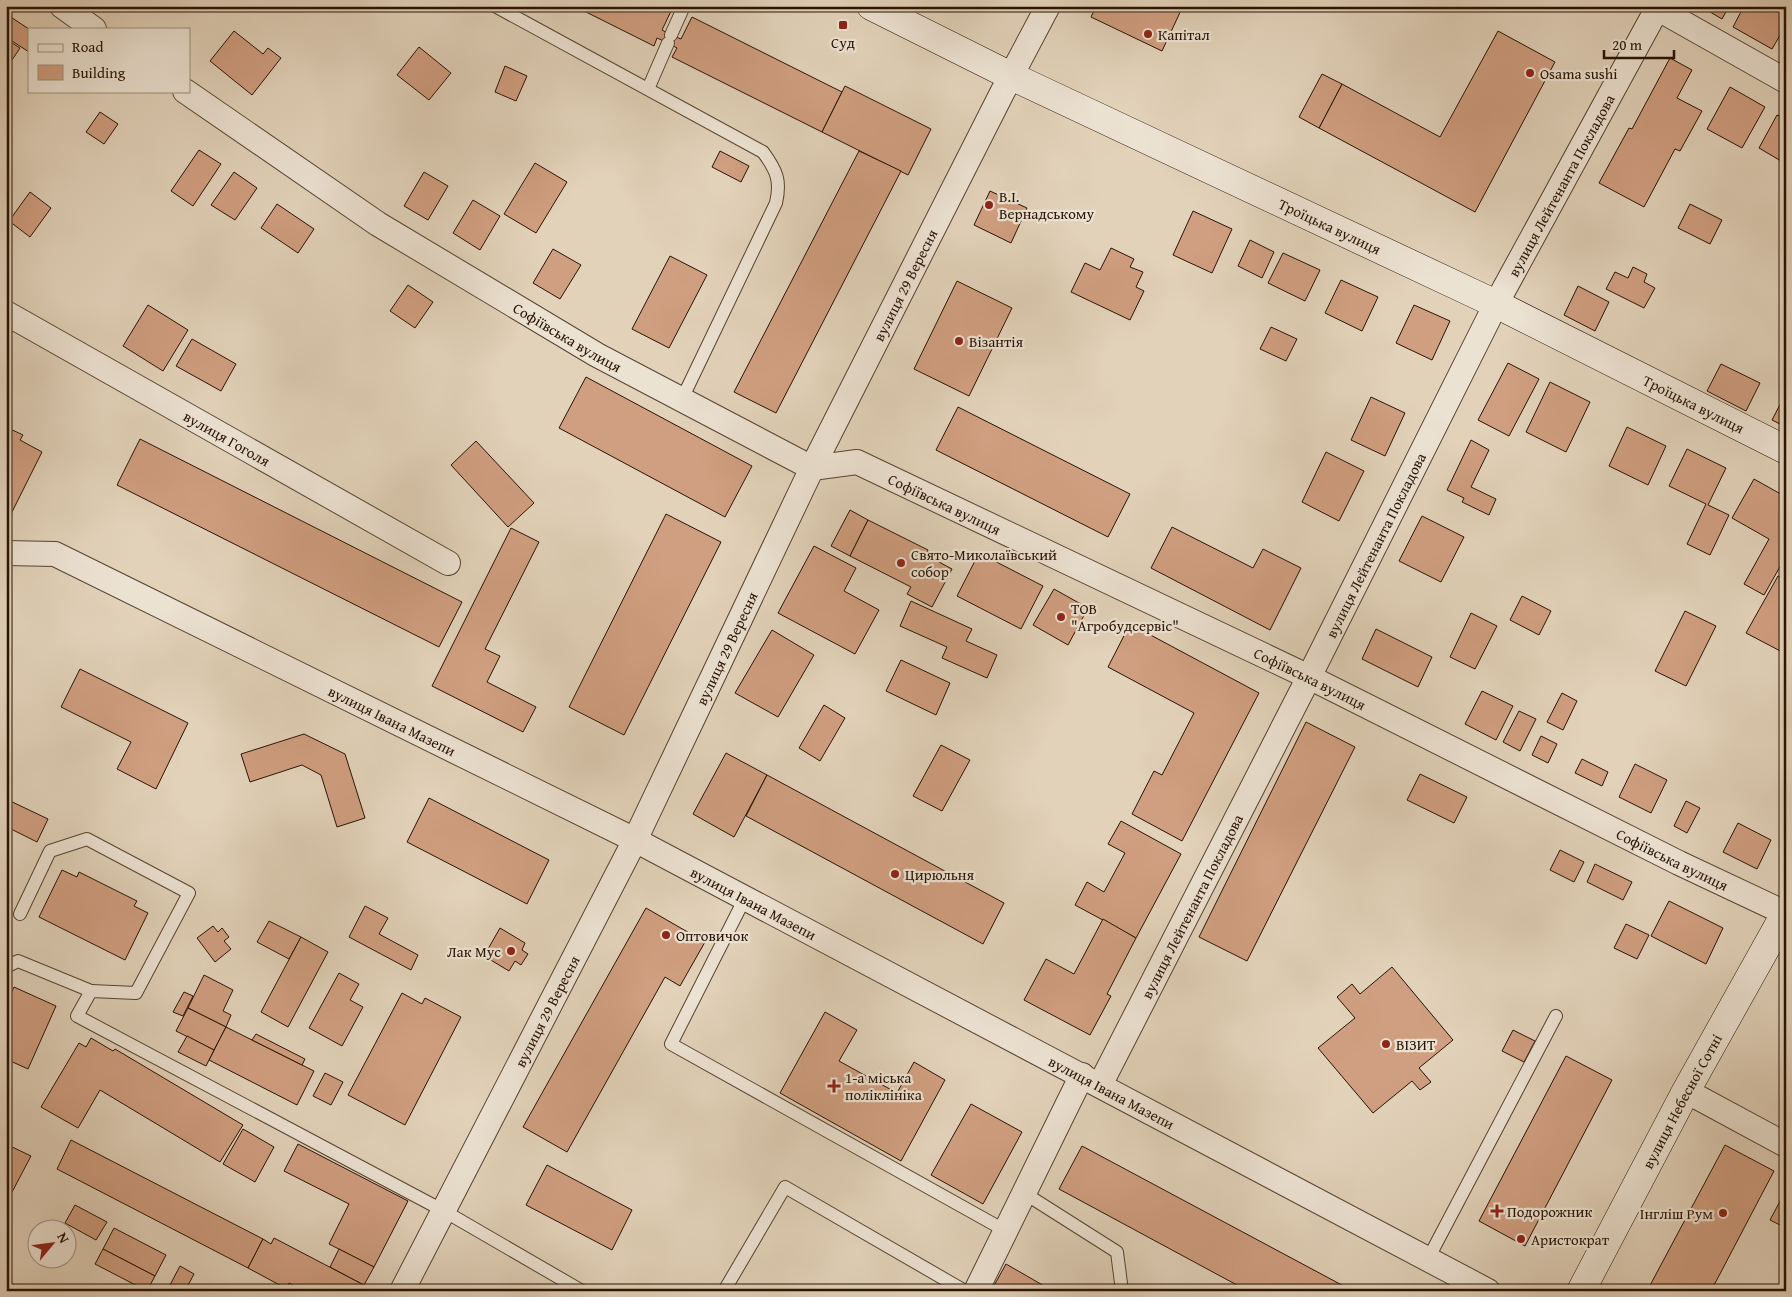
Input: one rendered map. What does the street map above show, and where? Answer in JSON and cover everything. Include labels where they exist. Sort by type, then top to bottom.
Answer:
[{"type":"main road","name":"Троїцька вулиця","points":[[871,6],[1011,76],[1496,304],[1786,450]]},
{"type":"main road","name":"вулиця Небесної Сотні","points":[[1580,1291],[1686,1091],[1785,912]]},
{"type":"street","points":[[62,6],[93,28]]},
{"type":"street","name":"вулиця 29 Вересня","points":[[402,1291],[635,840],[812,468],[1048,6]]},
{"type":"street","points":[[1656,7],[1786,81]]},
{"type":"street","name":"вулиця Лейтенанта Покладова","points":[[976,1291],[1024,1193],[1091,1080],[1309,677],[1496,304],[1656,7]]},
{"type":"street","name":"Софіївська вулиця","points":[[186,92],[378,224],[597,355],[812,468],[857,462],[1309,677],[1670,858],[1785,912]]},
{"type":"street","name":"вулиця Гоголя","points":[[6,313],[448,564]]},
{"type":"street","name":"вулиця Івана Мазепи","points":[[6,553],[55,554],[635,840],[1488,1291]]},
{"type":"street","points":[[1686,1091],[1786,1145]]},
{"type":"lane","points":[[495,6],[764,152],[772,165],[778,178],[776,204],[682,400]]},
{"type":"lane","points":[[648,89],[684,6]]},
{"type":"lane","points":[[6,966],[18,961],[91,991],[136,993],[189,893],[87,840],[50,851],[20,914]]},
{"type":"lane","points":[[745,898],[672,1044],[1006,1231]]},
{"type":"lane","points":[[91,991],[77,1016],[444,1211],[582,1291]]},
{"type":"lane","points":[[1428,1259],[1556,1016]]},
{"type":"lane","points":[[724,1291],[785,1187],[966,1291]]},
{"type":"lane","points":[[1024,1193],[1117,1252],[1122,1291]]},
{"type":"building","points":[[574,6],[671,6],[673,7],[662,30],[671,35],[681,39],[692,17],[842,92],[822,132],[672,57],[677,48],[668,43],[657,38],[654,46]]},
{"type":"building","name":"Капітал","points":[[1096,6],[1183,6],[1162,51],[1091,17]]},
{"type":"building","points":[[1700,6],[1729,6],[1722,19]]},
{"type":"building","points":[[1744,6],[1786,6],[1786,25],[1772,49],[1733,27]]},
{"type":"building","points":[[6,14],[28,28],[28,51],[6,37]]},
{"type":"building","points":[[234,31],[263,54],[268,48],[281,58],[252,95],[210,61]]},
{"type":"building","points":[[1498,31],[1555,62],[1475,212],[1319,128],[1342,84],[1440,137]]},
{"type":"building","points":[[6,39],[20,48],[6,69]]},
{"type":"building","points":[[419,47],[451,73],[429,100],[397,75]]},
{"type":"building","points":[[1670,58],[1692,70],[1677,98],[1702,111],[1680,151],[1675,149],[1644,207],[1599,183],[1629,128],[1632,129]]},
{"type":"building","points":[[505,66],[527,76],[516,101],[495,92]]},
{"type":"building","points":[[1322,74],[1342,84],[1319,128],[1299,117]]},
{"type":"building","points":[[845,86],[931,129],[908,175],[822,132]]},
{"type":"building","points":[[1730,87],[1765,107],[1742,148],[1707,129]]},
{"type":"building","points":[[100,112],[118,124],[104,144],[86,132]]},
{"type":"building","points":[[1777,115],[1786,119],[1786,164],[1759,148]]},
{"type":"building","points":[[199,150],[221,164],[193,206],[171,191]]},
{"type":"building","points":[[720,151],[749,166],[741,182],[712,167]]},
{"type":"building","points":[[859,151],[901,171],[776,413],[734,392]]},
{"type":"building","points":[[535,163],[567,182],[536,233],[504,214]]},
{"type":"building","points":[[234,172],[257,188],[235,220],[211,205]]},
{"type":"building","points":[[424,172],[448,186],[428,220],[404,206]]},
{"type":"building","points":[[990,191],[1027,208],[1011,243],[974,225]]},
{"type":"building","points":[[30,192],[51,208],[30,237],[9,221]]},
{"type":"building","points":[[473,200],[500,216],[480,250],[453,233]]},
{"type":"building","points":[[277,204],[314,229],[298,253],[261,228]]},
{"type":"building","points":[[1690,204],[1722,220],[1710,244],[1678,228]]},
{"type":"building","points":[[1193,211],[1232,229],[1212,273],[1173,255]]},
{"type":"building","points":[[1250,240],[1274,252],[1262,278],[1238,266]]},
{"type":"building","points":[[1111,248],[1134,259],[1130,267],[1143,272],[1136,287],[1144,291],[1130,320],[1071,292],[1085,263],[1100,270]]},
{"type":"building","points":[[553,249],[581,265],[560,299],[533,283]]},
{"type":"building","points":[[1283,253],[1320,270],[1305,301],[1268,283]]},
{"type":"building","points":[[670,256],[707,275],[669,348],[632,329]]},
{"type":"building","points":[[1633,267],[1647,274],[1644,282],[1655,288],[1644,308],[1606,289],[1615,272],[1628,278]]},
{"type":"building","points":[[1341,280],[1378,297],[1362,331],[1325,313]]},
{"type":"building","points":[[957,281],[1012,308],[969,396],[914,369]]},
{"type":"building","points":[[408,285],[433,302],[415,328],[390,311]]},
{"type":"building","points":[[1578,286],[1609,302],[1595,331],[1564,315]]},
{"type":"building","points":[[148,305],[188,330],[163,371],[123,346]]},
{"type":"building","points":[[1414,305],[1450,321],[1432,360],[1396,343]]},
{"type":"building","points":[[1271,327],[1297,339],[1286,361],[1260,349]]},
{"type":"building","points":[[192,339],[236,364],[221,391],[176,366]]},
{"type":"building","points":[[1508,363],[1539,379],[1509,436],[1478,420]]},
{"type":"building","points":[[1721,364],[1760,383],[1746,411],[1707,391]]},
{"type":"building","points":[[586,377],[752,466],[725,517],[559,428]]},
{"type":"building","points":[[1550,382],[1590,402],[1566,452],[1526,432]]},
{"type":"building","points":[[1786,393],[1786,427],[1772,420]]},
{"type":"building","points":[[1371,397],[1405,413],[1385,456],[1351,440]]},
{"type":"building","points":[[958,407],[1130,494],[1108,537],[936,450]]},
{"type":"building","points":[[6,427],[23,435],[20,440],[42,452],[8,520],[6,520]]},
{"type":"building","points":[[1627,427],[1666,446],[1648,485],[1609,466]]},
{"type":"building","points":[[140,439],[462,602],[439,647],[117,485]]},
{"type":"building","points":[[1471,440],[1489,450],[1471,487],[1496,499],[1489,515],[1462,502],[1464,498],[1447,490]]},
{"type":"building","points":[[476,441],[534,503],[508,527],[451,465]]},
{"type":"building","points":[[1687,449],[1726,468],[1708,505],[1729,515],[1710,555],[1687,544],[1706,504],[1669,486]]},
{"type":"building","points":[[1326,452],[1364,471],[1339,521],[1302,502]]},
{"type":"building","points":[[1754,479],[1786,497],[1786,537],[1781,544],[1786,547],[1786,556],[1764,595],[1744,584],[1769,539],[1732,518]]},
{"type":"building","points":[[850,510],[868,520],[850,556],[831,546]]},
{"type":"building","points":[[666,514],[721,542],[624,735],[569,707]]},
{"type":"building","points":[[1422,516],[1464,537],[1441,582],[1399,561]]},
{"type":"building","name":"Свято-Миколаївський собор","points":[[868,520],[928,550],[926,555],[952,569],[932,607],[907,594],[911,587],[850,556]]},
{"type":"building","points":[[1172,527],[1253,568],[1263,549],[1301,568],[1270,630],[1151,568]]},
{"type":"building","points":[[511,528],[539,542],[485,649],[500,656],[487,682],[536,707],[523,732],[432,686]]},
{"type":"building","points":[[814,546],[856,568],[844,591],[879,610],[855,654],[778,613]]},
{"type":"building","points":[[979,553],[1043,586],[1021,629],[957,596]]},
{"type":"building","points":[[1778,576],[1786,580],[1786,654],[1746,633]]},
{"type":"building","name":"ТОВ \"Агробудсервіс\"","points":[[1054,589],[1088,608],[1068,645],[1033,625]]},
{"type":"building","points":[[1522,596],[1551,611],[1539,635],[1510,620]]},
{"type":"building","points":[[911,601],[972,629],[966,641],[997,655],[987,678],[942,658],[947,647],[900,626]]},
{"type":"building","points":[[1685,611],[1716,626],[1686,686],[1655,671]]},
{"type":"building","points":[[1471,613],[1497,626],[1475,669],[1450,657]]},
{"type":"building","points":[[1130,624],[1259,693],[1182,841],[1132,814],[1154,771],[1162,775],[1194,713],[1108,667]]},
{"type":"building","points":[[1376,629],[1432,657],[1418,687],[1362,659]]},
{"type":"building","points":[[772,630],[814,655],[778,717],[735,693]]},
{"type":"building","points":[[901,660],[950,683],[936,715],[886,691]]},
{"type":"building","points":[[80,669],[188,723],[156,789],[117,769],[131,742],[61,707]]},
{"type":"building","points":[[1482,691],[1513,706],[1496,740],[1465,724]]},
{"type":"building","points":[[1562,693],[1577,701],[1563,730],[1547,722]]},
{"type":"building","points":[[824,705],[845,718],[820,761],[799,748]]},
{"type":"building","points":[[1519,711],[1536,719],[1520,751],[1503,742]]},
{"type":"building","points":[[1306,722],[1355,747],[1247,961],[1199,937]]},
{"type":"building","points":[[304,734],[345,754],[365,818],[337,827],[321,775],[302,765],[250,782],[241,754]]},
{"type":"building","points":[[1541,736],[1557,744],[1548,763],[1532,755]]},
{"type":"building","points":[[941,745],[970,760],[942,811],[913,796]]},
{"type":"building","points":[[726,753],[767,775],[734,837],[693,814]]},
{"type":"building","points":[[1582,759],[1608,772],[1602,786],[1575,773]]},
{"type":"building","points":[[1635,764],[1667,780],[1651,813],[1619,797]]},
{"type":"building","points":[[1420,774],[1467,797],[1454,823],[1407,800]]},
{"type":"building","points":[[767,775],[1004,903],[983,944],[746,816]]},
{"type":"building","points":[[429,798],[549,860],[527,904],[407,842]]},
{"type":"building","points":[[6,799],[48,819],[37,842],[9,828],[6,833]]},
{"type":"building","points":[[1686,801],[1700,808],[1687,833],[1674,826]]},
{"type":"building","points":[[1121,821],[1181,854],[1136,938],[1075,905],[1087,882],[1104,892],[1125,853],[1108,844]]},
{"type":"building","points":[[1738,823],[1771,840],[1757,869],[1723,852]]},
{"type":"building","points":[[1560,850],[1584,862],[1574,882],[1550,870]]},
{"type":"building","points":[[1595,864],[1632,882],[1623,900],[1587,882]]},
{"type":"building","points":[[62,870],[77,877],[79,872],[137,901],[134,906],[148,913],[125,960],[39,917]]},
{"type":"building","points":[[1669,901],[1723,928],[1706,964],[1651,936]]},
{"type":"building","points":[[365,906],[388,918],[379,934],[418,955],[411,970],[349,937]]},
{"type":"building","points":[[646,908],[705,942],[680,986],[665,977],[567,1152],[523,1127]]},
{"type":"building","points":[[1103,919],[1136,938],[1107,994],[1111,996],[1090,1035],[1024,1000],[1046,959],[1074,974]]},
{"type":"building","points":[[269,921],[301,937],[289,959],[257,942]]},
{"type":"building","points":[[1626,924],[1649,935],[1637,959],[1614,948]]},
{"type":"building","points":[[213,926],[218,932],[222,928],[229,937],[224,941],[231,949],[215,962],[197,938]]},
{"type":"building","points":[[500,928],[525,943],[522,950],[528,954],[521,965],[515,961],[509,971],[484,956]]},
{"type":"building","points":[[301,937],[328,952],[288,1027],[261,1012]]},
{"type":"building","name":"ВІЗИТ","points":[[1392,967],[1453,1040],[1419,1068],[1431,1082],[1420,1090],[1412,1081],[1373,1113],[1318,1048],[1355,1018],[1337,997],[1352,984],[1360,994]]},
{"type":"building","points":[[339,973],[359,984],[350,1000],[363,1007],[342,1046],[309,1028]]},
{"type":"building","points":[[204,975],[233,990],[223,1011],[231,1015],[226,1027],[188,1008]]},
{"type":"building","points":[[14,987],[56,1006],[28,1069],[6,1059],[6,1004]]},
{"type":"building","points":[[184,992],[193,996],[183,1016],[173,1012]]},
{"type":"building","points":[[402,993],[422,1004],[425,998],[461,1017],[405,1125],[348,1095]]},
{"type":"building","points":[[188,1008],[226,1027],[214,1050],[176,1031]]},
{"type":"building","name":"1-а міська поліклініка","points":[[825,1012],[857,1030],[839,1061],[897,1093],[914,1062],[945,1080],[901,1161],[780,1093]]},
{"type":"building","points":[[226,1027],[314,1071],[297,1105],[209,1060]]},
{"type":"building","points":[[1513,1030],[1535,1041],[1524,1062],[1502,1051]]},
{"type":"building","points":[[256,1034],[305,1059],[302,1065],[252,1040]]},
{"type":"building","points":[[187,1036],[214,1050],[206,1066],[178,1052]]},
{"type":"building","points":[[91,1038],[113,1051],[115,1049],[243,1125],[220,1162],[100,1090],[78,1128],[41,1107],[79,1043],[86,1047]]},
{"type":"building","points":[[1566,1056],[1612,1080],[1525,1246],[1479,1221]]},
{"type":"building","points":[[325,1073],[343,1082],[331,1105],[313,1096]]},
{"type":"building","points":[[971,1104],[1022,1132],[983,1204],[931,1175]]},
{"type":"building","points":[[243,1129],[274,1147],[255,1182],[223,1164]]},
{"type":"building","points":[[71,1140],[263,1239],[248,1268],[57,1169]]},
{"type":"building","points":[[6,1144],[31,1156],[11,1194],[6,1191]]},
{"type":"building","points":[[298,1144],[408,1201],[374,1267],[329,1244],[349,1204],[284,1171]]},
{"type":"building","points":[[1725,1145],[1774,1171],[1711,1291],[1647,1291]]},
{"type":"building","points":[[1082,1146],[1353,1291],[1248,1291],[1059,1189]]},
{"type":"building","points":[[547,1165],[632,1210],[612,1250],[526,1205]]},
{"type":"building","points":[[1786,1190],[1786,1228],[1770,1220]]},
{"type":"building","points":[[75,1205],[107,1222],[96,1240],[78,1230],[78,1220],[67,1220]]},
{"type":"building","points":[[114,1228],[166,1255],[155,1276],[103,1249]]},
{"type":"building","points":[[274,1238],[364,1285],[361,1291],[304,1291],[289,1283],[287,1289],[248,1268],[263,1239],[271,1244]]},
{"type":"building","points":[[103,1249],[155,1276],[147,1291],[95,1264]]},
{"type":"building","points":[[339,1249],[374,1267],[364,1285],[330,1267]]},
{"type":"building","points":[[1006,1264],[1053,1291],[991,1291]]},
{"type":"building","points":[[180,1266],[194,1274],[185,1291],[180,1291],[170,1285]]},
{"type":"place","name":"Суд","points":[[843,25]]},
{"type":"place","name":"Капітал","points":[[1148,34]]},
{"type":"place","name":"Osama sushi","points":[[1530,73]]},
{"type":"place","name":"В.І. Вернадському","points":[[989,205]]},
{"type":"place","name":"Візантія","points":[[959,341]]},
{"type":"place","name":"Свято-Миколаївський собор","points":[[901,563]]},
{"type":"place","name":"ТОВ \"Агробудсервіс\"","points":[[1061,617]]},
{"type":"place","name":"Цирюльня","points":[[895,874]]},
{"type":"place","name":"Оптовичок","points":[[666,935]]},
{"type":"place","name":"Лак Мус","points":[[511,951]]},
{"type":"place","name":"ВІЗИТ","points":[[1386,1044]]},
{"type":"place","name":"1-а міська поліклініка","points":[[834,1086]]},
{"type":"place","name":"Подорожник","points":[[1497,1211]]},
{"type":"place","name":"Інгліш Рум","points":[[1723,1213]]},
{"type":"place","name":"Аристократ","points":[[1521,1239]]}]
